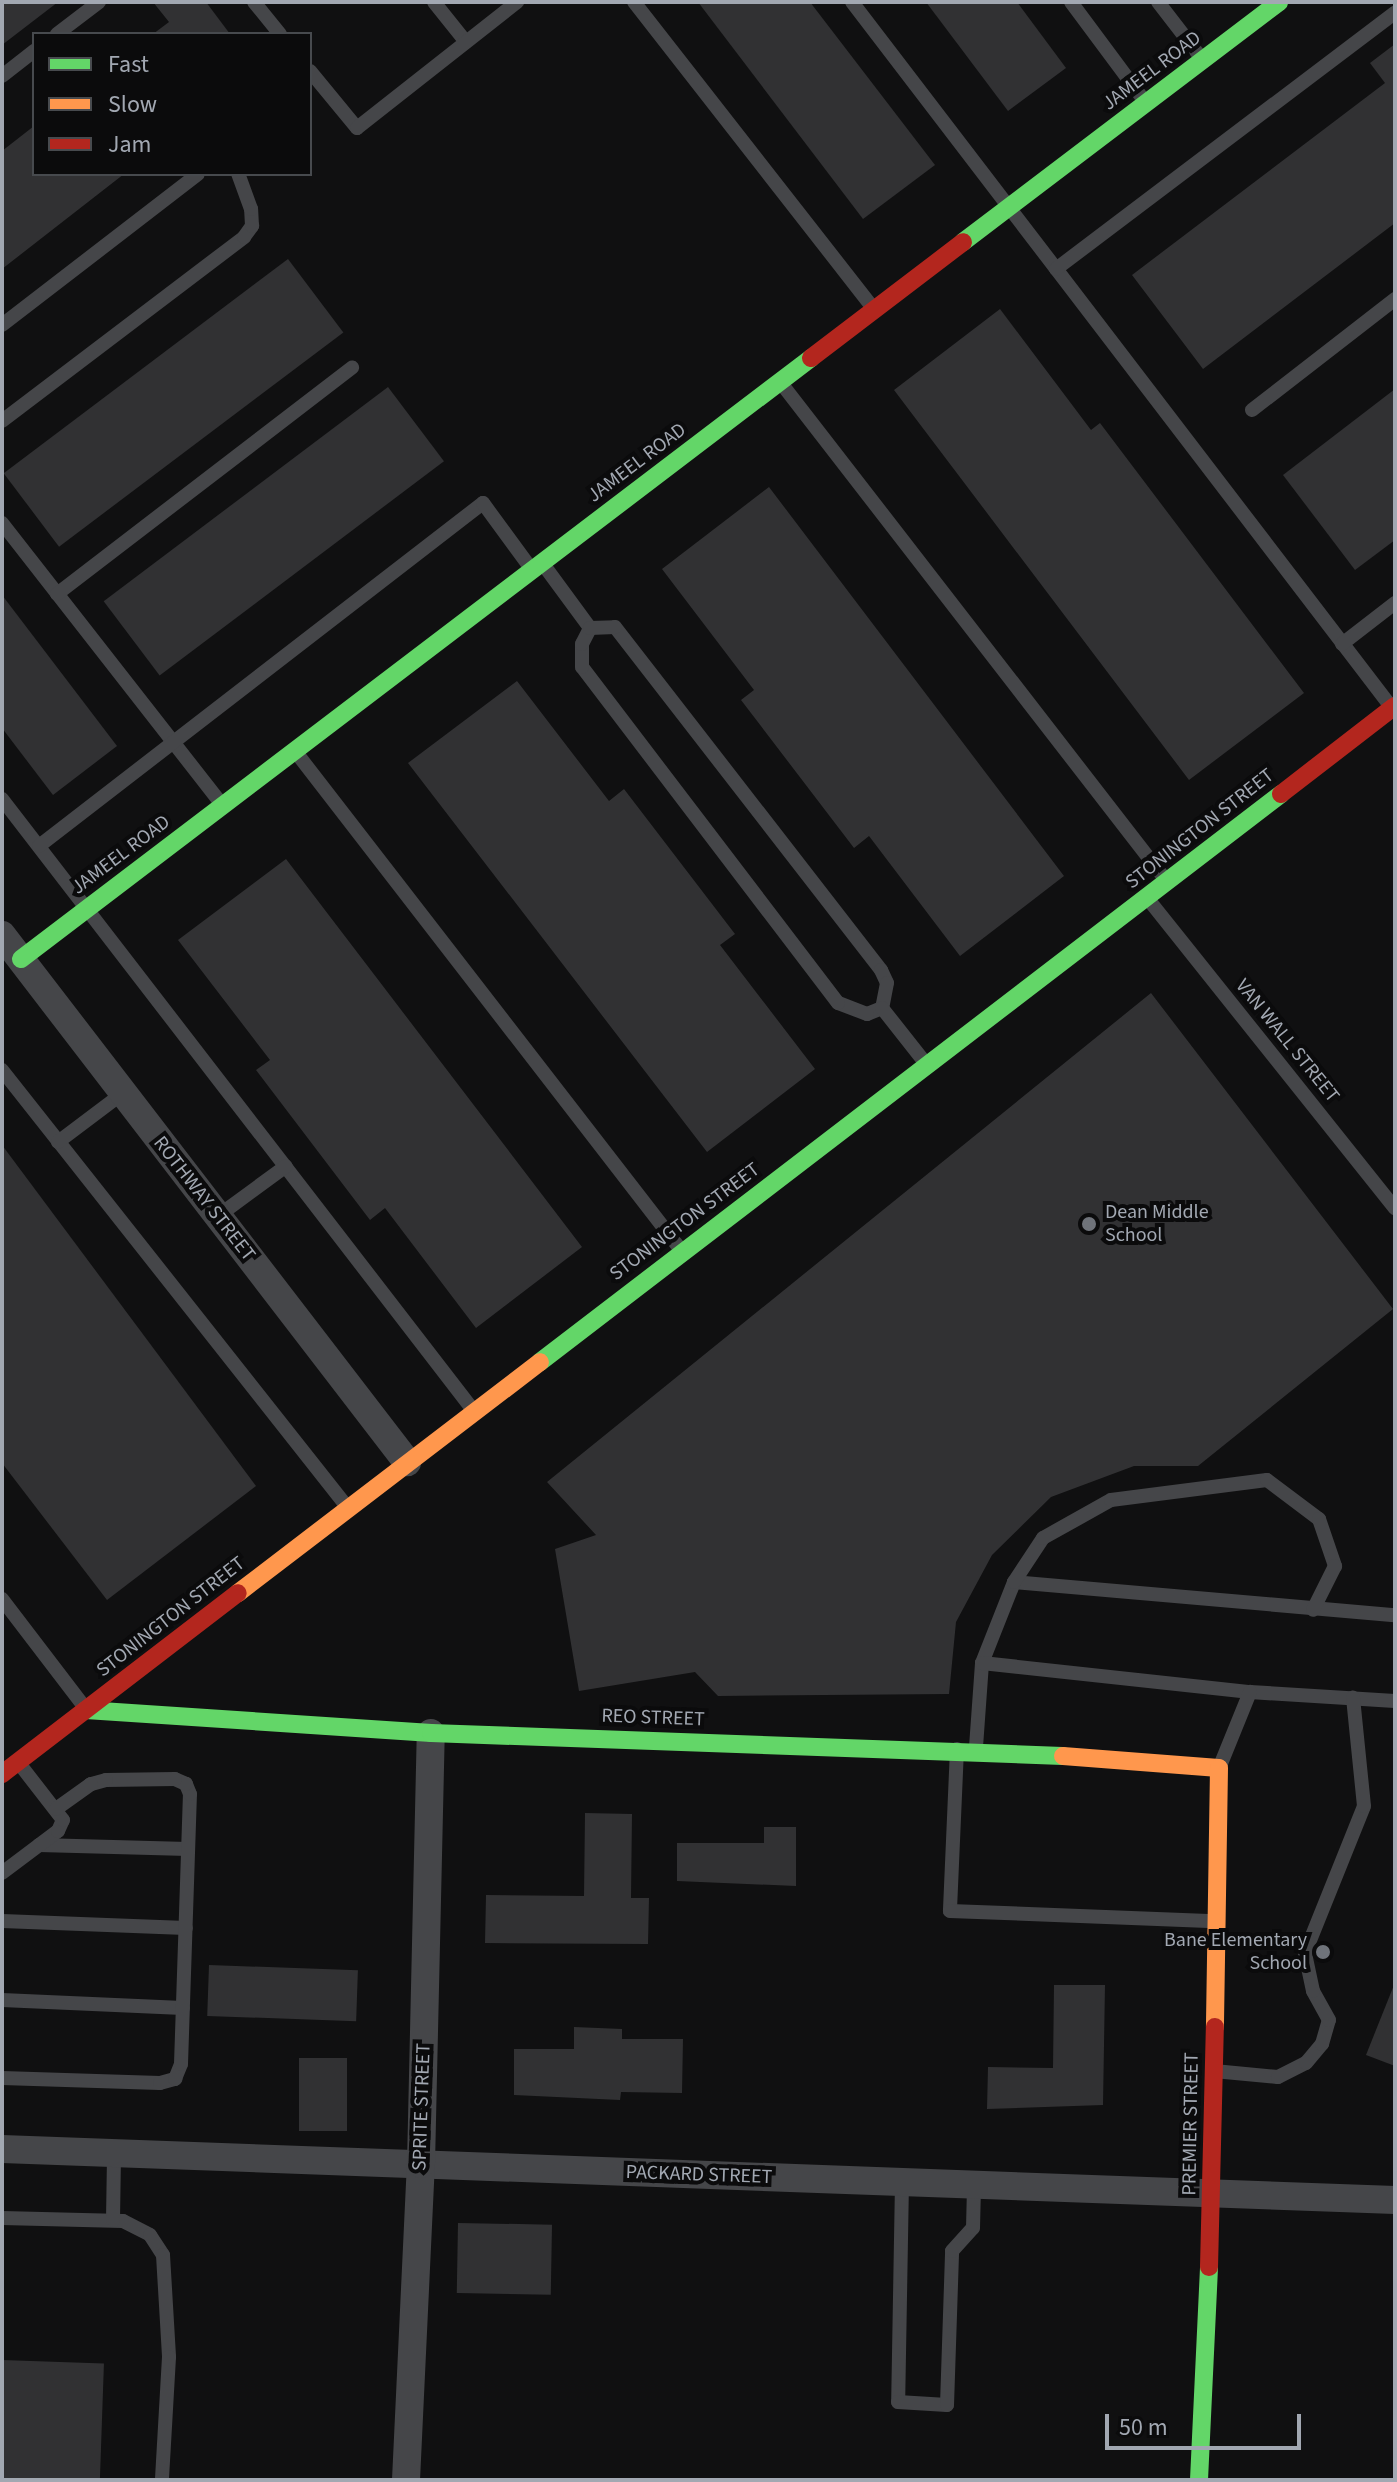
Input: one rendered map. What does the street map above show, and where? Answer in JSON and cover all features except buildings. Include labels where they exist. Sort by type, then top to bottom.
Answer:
[{"type":"street","name":"JAMEEL ROAD","points":[[21,959],[1279,2]]},
{"type":"street","name":"STONINGTON STREET","points":[[2,1774],[1393,707]]},
{"type":"street","name":"ROTHWAY STREET","points":[[2,935],[407,1462]]},
{"type":"street","name":"REO STREET","points":[[86,1710],[431,1733],[966,1749],[1219,1768]]},
{"type":"street","name":"SPRITE STREET","points":[[406,2480],[421,2164],[431,1733]]},
{"type":"street","name":"PREMIER STREET","points":[[1199,2480],[1212,2191],[1219,1768]]},
{"type":"street","name":"PACKARD STREET","points":[[2,2149],[1395,2200]]},
{"type":"lane","points":[[60,32],[99,2]]},
{"type":"lane","points":[[434,2],[466,42]]},
{"type":"lane","points":[[312,73],[357,128],[517,2]]},
{"type":"lane","points":[[634,2],[875,310]]},
{"type":"lane","points":[[852,2],[1393,707]]},
{"type":"lane","points":[[1071,2],[1146,103]]},
{"type":"lane","points":[[1158,2],[1203,60]]},
{"type":"lane","points":[[257,3],[279,32]]},
{"type":"lane","points":[[1056,269],[1395,13]]},
{"type":"lane","points":[[2,76],[32,53]]},
{"type":"lane","points":[[2,325],[195,176]]},
{"type":"lane","points":[[2,421],[244,237],[252,226],[251,209],[239,176]]},
{"type":"lane","points":[[1252,410],[1395,299]]},
{"type":"lane","points":[[57,594],[352,368]]},
{"type":"lane","points":[[779,382],[1168,882]]},
{"type":"lane","points":[[39,846],[483,503],[590,628]]},
{"type":"lane","points":[[2,523],[222,806]]},
{"type":"lane","points":[[1342,644],[1395,603]]},
{"type":"lane","points":[[590,628],[615,627],[625,636],[881,970],[887,983],[882,1008],[927,1065]]},
{"type":"lane","points":[[590,628],[582,644],[582,667],[838,1003],[867,1014],[882,1008]]},
{"type":"lane","points":[[294,751],[682,1252]]},
{"type":"lane","points":[[2,799],[474,1411]]},
{"type":"lane","name":"VAN WALL STREET","points":[[1147,898],[1395,1208]]},
{"type":"lane","points":[[2,1070],[348,1509]]},
{"type":"lane","points":[[58,1142],[123,1093]]},
{"type":"lane","points":[[218,1216],[286,1166]]},
{"type":"lane","points":[[1216,1921],[950,1911],[966,1749],[982,1663],[1014,1582],[1043,1538],[1111,1500],[1267,1480],[1319,1519],[1335,1566],[1313,1610]]},
{"type":"lane","points":[[1014,1582],[1395,1615]]},
{"type":"lane","points":[[2,1599],[86,1710]]},
{"type":"lane","points":[[982,1663],[1250,1692],[1395,1701]]},
{"type":"lane","points":[[1219,1768],[1250,1692]]},
{"type":"lane","points":[[1214,2071],[1278,2077],[1306,2063],[1322,2044],[1329,2020],[1313,1991],[1305,1953],[1364,1806],[1353,1698]]},
{"type":"lane","points":[[2,1873],[39,1845],[63,1820],[18,1762]]},
{"type":"lane","points":[[2,2078],[160,2083],[175,2079],[181,2064],[190,1794],[186,1784],[175,1779],[106,1780],[91,1784],[56,1809]]},
{"type":"lane","points":[[39,1845],[188,1849]]},
{"type":"lane","points":[[2,1921],[186,1928]]},
{"type":"lane","points":[[2,2000],[183,2008]]},
{"type":"lane","points":[[113,2220],[114,2153]]},
{"type":"lane","points":[[902,2182],[898,2402],[947,2405],[952,2251],[973,2228],[974,2186]]},
{"type":"lane","points":[[2,2218],[113,2220],[150,2235],[166,2267],[169,2357],[162,2480]]},
{"type":"traffic: fast","points":[[963,242],[1279,2]]},
{"type":"traffic: fast","points":[[21,959],[811,358]]},
{"type":"traffic: fast","points":[[540,1362],[1281,794]]},
{"type":"traffic: fast","points":[[86,1710],[431,1733],[1063,1756]]},
{"type":"traffic: fast","points":[[1199,2480],[1209,2267]]},
{"type":"traffic: slow","points":[[238,1593],[540,1362]]},
{"type":"traffic: slow","points":[[1063,1756],[1219,1768],[1215,2027]]},
{"type":"traffic: jam","points":[[811,358],[963,242]]},
{"type":"traffic: jam","points":[[1281,794],[1395,706]]},
{"type":"traffic: jam","points":[[2,1774],[238,1593]]},
{"type":"traffic: jam","points":[[1209,2267],[1215,2027]]},
{"type":"place","name":"Dean Middle School","points":[[1089,1224]]},
{"type":"place","name":"Bane Elementary School","points":[[1323,1952]]}]
